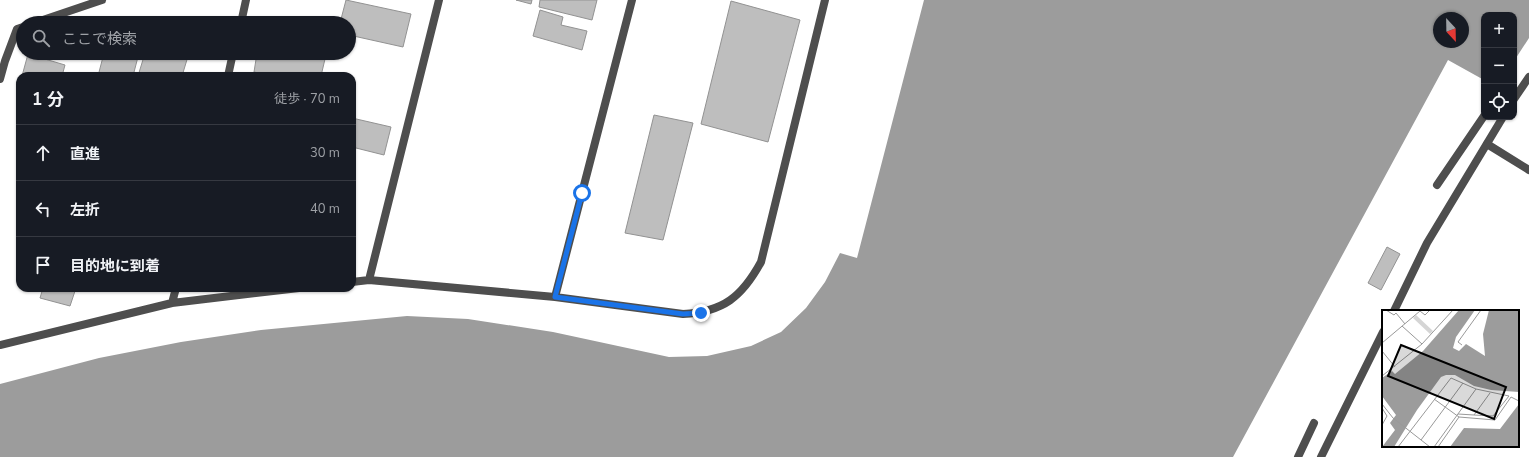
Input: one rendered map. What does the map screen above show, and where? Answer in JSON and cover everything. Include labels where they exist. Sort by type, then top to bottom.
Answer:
[{"type":"street","points":[[55,16],[102,0]]},
{"type":"street","points":[[243,16],[246,0]]},
{"type":"street","points":[[369,280],[439,0]]},
{"type":"street","points":[[555,297],[632,0]]},
{"type":"street","points":[[356,282],[369,280],[555,297],[683,314],[701,313],[718,308],[738,294],[750,283],[761,262],[825,0]]},
{"type":"street","points":[[0,79],[16,32]]},
{"type":"street","points":[[229,72],[232,60]]},
{"type":"street","points":[[1517,94],[1529,76]]},
{"type":"street","points":[[1437,185],[1481,120]]},
{"type":"street","points":[[1394,310],[1428,243],[1501,120]]},
{"type":"street","points":[[1487,144],[1529,170]]},
{"type":"street","points":[[172,303],[175,292]]},
{"type":"street","points":[[0,345],[172,303],[265,292]]},
{"type":"street","points":[[1321,457],[1382,334]]},
{"type":"street","points":[[1298,457],[1314,423]]},
{"type":"shaded area","points":[[924,0],[1529,0],[1529,38],[1517,56],[1517,12],[1481,12],[1481,78],[1448,60],[1233,457],[0,457],[0,384],[99,358],[181,342],[261,330],[407,316],[468,319],[553,332],[669,357],[707,356],[751,346],[781,332],[806,308],[825,282],[840,253],[857,258]]},
{"type":"building","points":[[346,0],[411,14],[403,47],[356,37],[356,16],[342,16]]},
{"type":"building","points":[[516,0],[532,0],[531,4]]},
{"type":"building","points":[[540,0],[597,0],[592,20],[539,7]]},
{"type":"building","points":[[731,1],[800,20],[768,142],[701,124]]},
{"type":"building","points":[[540,10],[563,17],[561,25],[587,31],[582,50],[533,36]]},
{"type":"building","points":[[26,60],[48,60],[65,65],[63,72],[23,72]]},
{"type":"building","points":[[102,60],[137,60],[134,72],[99,72]]},
{"type":"building","points":[[143,60],[187,60],[183,72],[139,72]]},
{"type":"building","points":[[256,60],[325,60],[322,72],[254,72]]},
{"type":"building","points":[[654,115],[693,123],[663,240],[625,233]]},
{"type":"building","points":[[356,119],[391,127],[384,155],[356,148]]},
{"type":"building","points":[[1387,247],[1400,254],[1381,290],[1368,283]]},
{"type":"building","points":[[42,292],[75,292],[70,306],[40,298]]},
{"type":"route","points":[[582,193],[555,297],[683,314],[701,313]]}]
